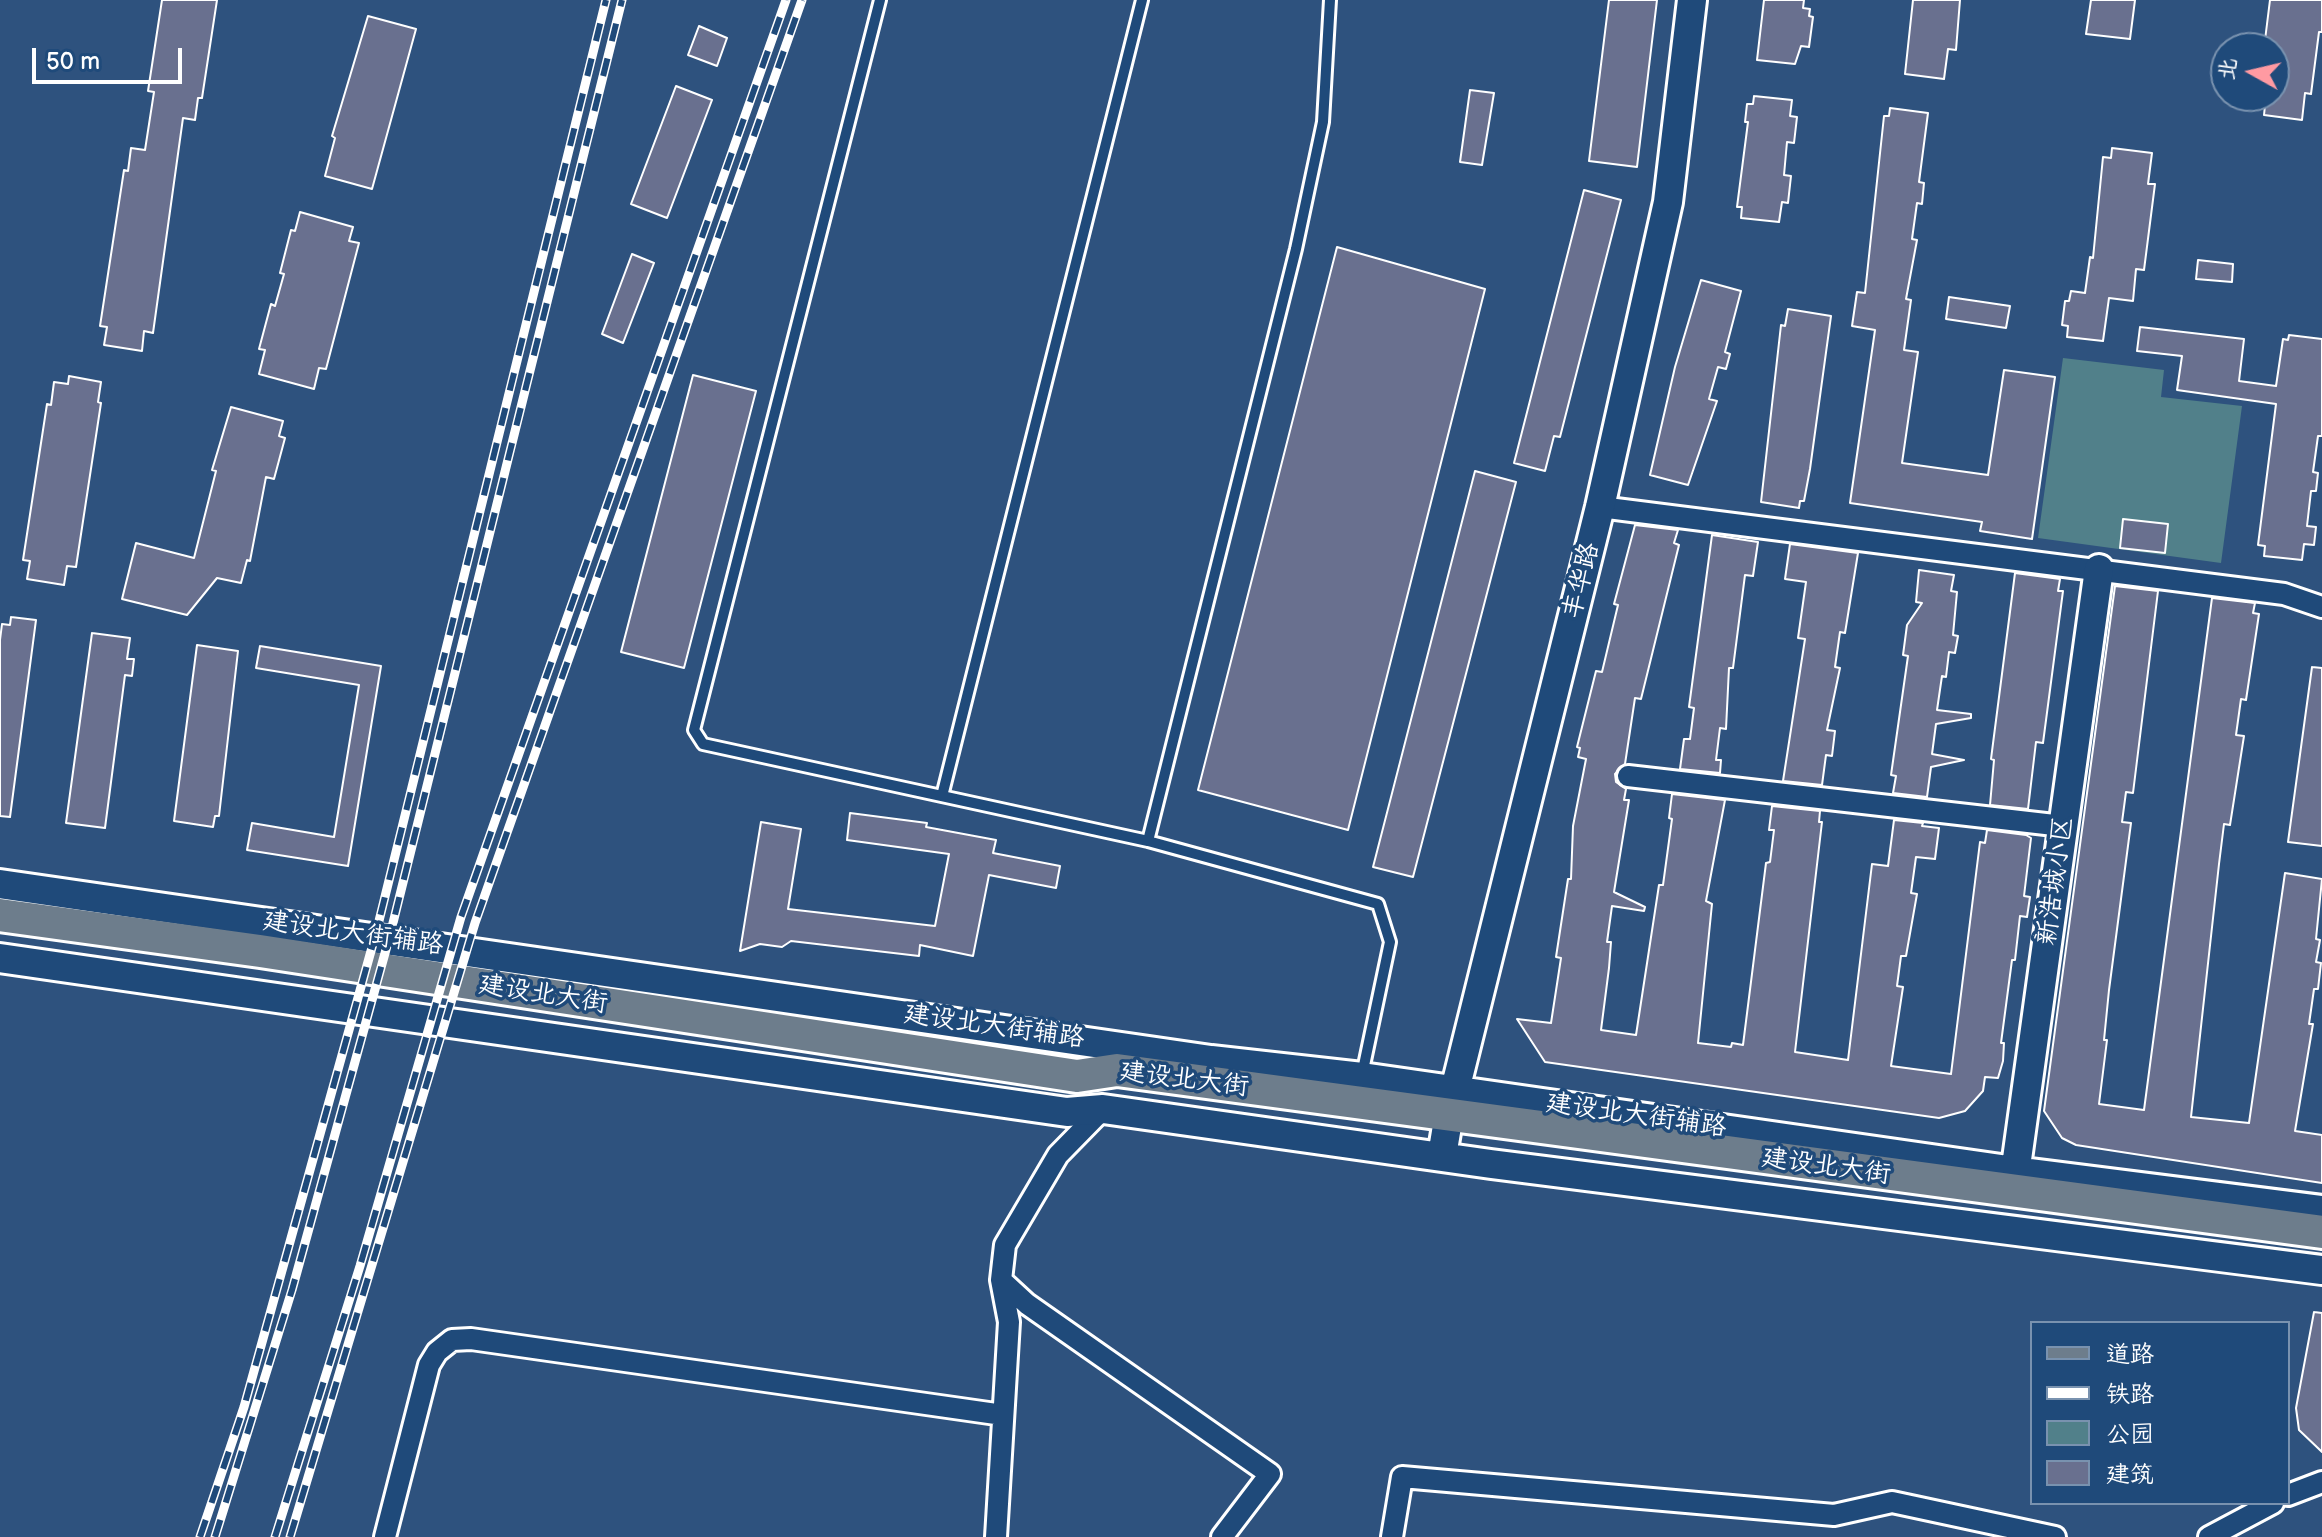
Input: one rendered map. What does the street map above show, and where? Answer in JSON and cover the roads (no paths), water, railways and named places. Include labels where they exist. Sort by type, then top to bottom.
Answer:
[{"type":"main road","name":"建设北大街","points":[[0,915],[260,951],[1077,1076],[1117,1070],[1448,1123],[2014,1182],[2322,1232]]},
{"type":"main road","points":[[1448,1123],[2322,1251]]},
{"type":"street","name":"丰华路","points":[[1448,1123],[1600,507],[1668,202],[1692,0]]},
{"type":"street","points":[[1600,507],[2284,594],[2322,607]]},
{"type":"street","name":"新浩城小区","points":[[2014,1182],[2099,569]]},
{"type":"street","points":[[1628,776],[2063,826]]},
{"type":"street","name":"建设北大街辅路","points":[[0,884],[1211,1060],[1362,1077],[1448,1123]]},
{"type":"street","name":"建设北大街辅路","points":[[0,958],[1067,1112],[1103,1109],[1448,1123],[2322,1270]]},
{"type":"street","points":[[996,1537],[1009,1322],[1001,1280],[1005,1245],[1058,1155],[1103,1109]]},
{"type":"street","points":[[2014,1182],[2322,1210]]},
{"type":"street","points":[[1001,1280],[1027,1304],[1270,1474],[1222,1537]]},
{"type":"street","points":[[385,1537],[429,1365],[437,1352],[452,1340],[471,1339],[1003,1415]]},
{"type":"street","points":[[1392,1537],[1402,1477],[1834,1515],[1892,1502],[2055,1537]]},
{"type":"street","points":[[2290,1494],[2322,1482]]},
{"type":"street","points":[[2209,1537],[2269,1505]]},
{"type":"lane","points":[[880,0],[694,730],[703,744],[1148,841],[1378,904],[1390,942],[1362,1077]]},
{"type":"lane","points":[[942,796],[1142,0]]},
{"type":"lane","points":[[1148,841],[1296,249],[1323,122],[1330,0]]},
{"type":"railway","points":[[200,1537],[244,1407],[376,933],[606,0]]},
{"type":"railway","points":[[215,1537],[292,1290],[390,935],[622,0]]},
{"type":"railway","points":[[275,1537],[360,1266],[461,917],[786,0]]},
{"type":"railway","points":[[290,1537],[475,923],[802,0]]}]
